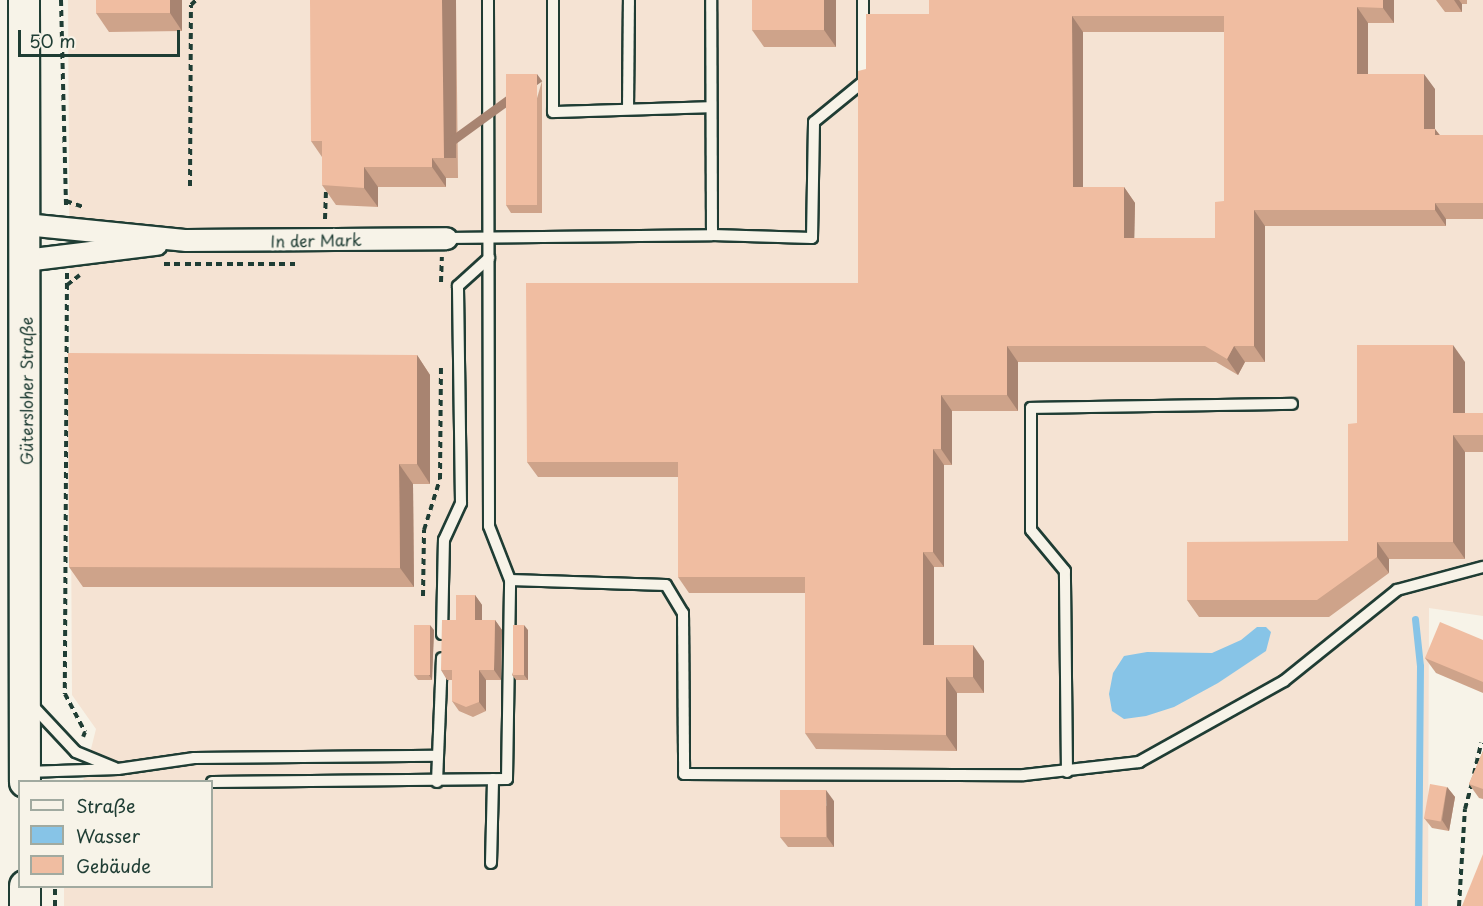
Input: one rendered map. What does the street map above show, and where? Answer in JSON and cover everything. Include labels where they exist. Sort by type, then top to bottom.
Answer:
[{"type":"main road","name":"Gütersloher Straße","points":[[24,0],[26,777]]},
{"type":"main road","points":[[25,888],[25,906]]},
{"type":"street","name":"In der Mark","points":[[25,224],[186,240],[444,238]]},
{"type":"street","name":"In der Mark","points":[[25,260],[186,240]]},
{"type":"lane","points":[[213,782],[437,782],[507,778],[510,580],[489,526],[488,0]]},
{"type":"lane","points":[[552,0],[553,112],[711,107]]},
{"type":"lane","points":[[628,109],[629,0]]},
{"type":"lane","points":[[711,0],[712,235]]},
{"type":"lane","points":[[444,238],[489,234],[812,238],[814,122],[863,82],[863,0]]},
{"type":"lane","points":[[437,782],[444,540],[461,502],[458,286],[489,258]]},
{"type":"lane","points":[[1067,772],[1065,571],[1031,530],[1031,408],[1292,404]]},
{"type":"lane","points":[[510,580],[666,585],[683,613],[684,774],[1067,772],[1139,762],[1284,681],[1397,590],[1483,567]]},
{"type":"lane","points":[[27,698],[47,725],[76,752],[118,769]]},
{"type":"lane","points":[[26,777],[118,769],[195,758],[438,756]]},
{"type":"lane","points":[[491,863],[493,779]]},
{"type":"path","points":[[61,0],[63,182],[66,201],[87,209]]},
{"type":"path","points":[[190,186],[191,5],[196,0]]},
{"type":"path","points":[[315,219],[326,219],[326,184]]},
{"type":"path","points":[[441,284],[444,238]]},
{"type":"path","points":[[159,264],[295,264]]},
{"type":"path","points":[[83,274],[67,285],[65,694],[85,732]]},
{"type":"path","points":[[423,596],[424,530],[440,478],[441,364]]},
{"type":"path","points":[[1459,906],[1465,809],[1481,743]]},
{"type":"path","points":[[55,888],[55,906]]},
{"type":"shaded area","points":[[68,0],[1483,0],[1483,616],[1429,608],[1428,906],[64,906],[64,888],[213,888],[213,780],[83,780],[96,729],[72,695]]},
{"type":"water","points":[[1257,627],[1266,627],[1271,632],[1266,651],[1218,683],[1174,707],[1146,716],[1124,719],[1112,711],[1109,694],[1113,673],[1124,656],[1147,652],[1212,653],[1241,640]]},
{"type":"building","points":[[96,0],[170,0],[170,13],[96,13]]},
{"type":"building","points":[[310,0],[442,0],[444,158],[432,158],[432,167],[364,167],[364,188],[322,185],[322,141],[311,141]]},
{"type":"building","points":[[752,0],[824,0],[824,30],[752,30]]},
{"type":"building","points":[[929,0],[1383,0],[1383,8],[1357,7],[1357,74],[1424,74],[1424,129],[1435,129],[1435,135],[1483,135],[1483,203],[1435,203],[1435,210],[1254,210],[1254,346],[1234,346],[1227,359],[1205,346],[1007,346],[1007,395],[941,395],[941,449],[933,449],[933,552],[923,552],[923,645],[973,645],[973,677],[946,677],[946,735],[805,733],[805,577],[678,577],[678,462],[527,462],[526,283],[858,283],[858,71],[866,69],[866,14],[929,14]],"holes":[[[1072,16],[1224,16],[1224,201],[1215,202],[1215,238],[1124,238],[1124,187],[1073,187]]]},
{"type":"building","points":[[506,74],[537,74],[537,205],[506,205]]},
{"type":"building","points":[[1357,345],[1453,345],[1453,413],[1483,413],[1483,435],[1453,435],[1453,542],[1377,542],[1377,557],[1317,600],[1187,600],[1187,542],[1348,541],[1348,424],[1357,423]]},
{"type":"building","points":[[68,353],[417,355],[417,464],[399,464],[400,568],[69,567]]},
{"type":"building","points":[[456,595],[475,595],[475,620],[495,620],[494,670],[479,670],[479,702],[466,707],[452,701],[452,670],[441,670],[442,620],[456,620]]},
{"type":"building","points":[[1440,622],[1483,640],[1483,682],[1425,658]]},
{"type":"building","points":[[414,625],[430,625],[430,675],[414,675]]},
{"type":"building","points":[[513,625],[524,625],[524,675],[513,675]]},
{"type":"building","points":[[1483,751],[1483,789],[1469,784]]},
{"type":"building","points":[[1430,784],[1447,787],[1441,821],[1424,818]]},
{"type":"building","points":[[780,790],[826,790],[826,837],[780,837]]},
{"type":"building","points":[[1483,854],[1483,906],[1462,906]]},
{"type":"waterway","points":[[1415,619],[1420,666],[1418,906]]}]
